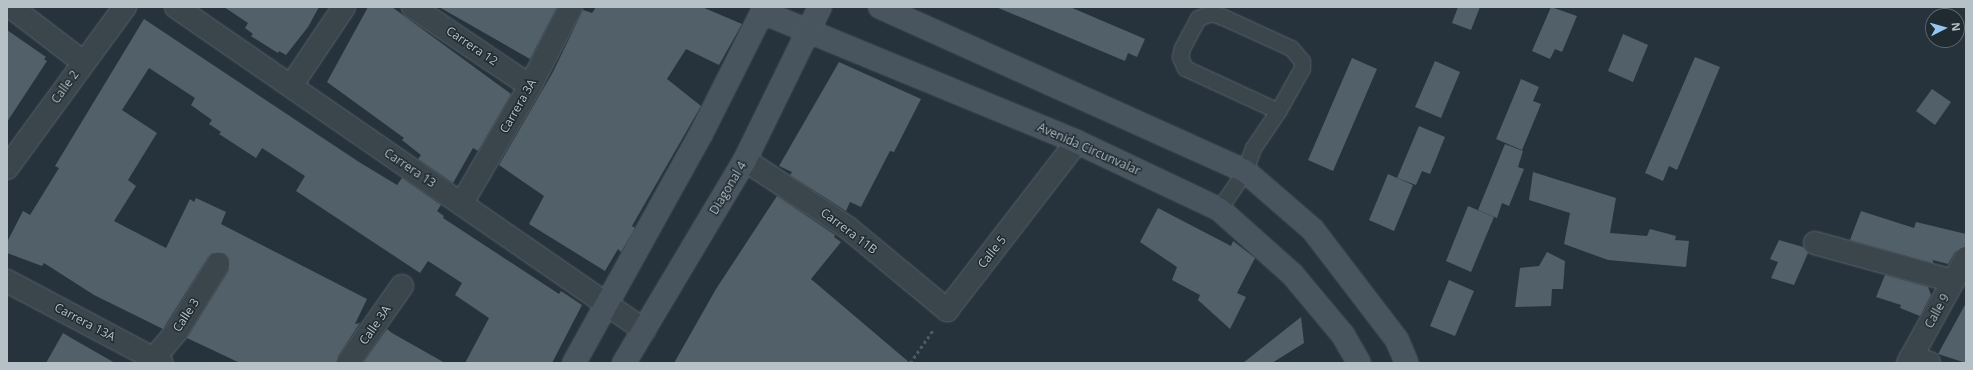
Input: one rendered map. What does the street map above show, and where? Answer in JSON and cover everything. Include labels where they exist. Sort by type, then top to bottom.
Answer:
[{"type":"main road","name":"Diagonal 4","points":[[624,363],[745,160],[820,7]]},
{"type":"main road","points":[[880,7],[1245,170],[1313,230],[1397,340],[1407,363]]},
{"type":"main road","name":"Avenida Circunvalar","points":[[759,9],[1077,142],[1219,208],[1292,274],[1343,335],[1360,363]]},
{"type":"main road","points":[[574,363],[701,134],[759,9]]},
{"type":"street","points":[[11,7],[83,62]]},
{"type":"street","name":"Calle 2","points":[[7,168],[83,62],[125,7]]},
{"type":"street","name":"Carrera 13","points":[[176,7],[644,330]]},
{"type":"street","points":[[291,86],[344,7]]},
{"type":"street","name":"Carrera 12","points":[[413,7],[530,86]]},
{"type":"street","name":"Carrera 3A","points":[[462,203],[530,86],[571,7]]},
{"type":"street","name":"Calle 5","points":[[947,310],[1077,142]]},
{"type":"street","name":"Carrera 11B","points":[[745,160],[848,228],[947,310]]},
{"type":"street","points":[[1815,243],[1953,281]]},
{"type":"street","name":"Calle 9","points":[[1916,361],[1953,281],[1966,258]]},
{"type":"street","name":"Calle 3","points":[[155,362],[177,331],[218,264]]},
{"type":"street","name":"Carrera 13A","points":[[7,282],[155,362]]},
{"type":"street","name":"Calle 3A","points":[[348,363],[402,286]]},
{"type":"lane","points":[[1219,208],[1245,170],[1253,148],[1278,111],[1302,68],[1298,54],[1291,48],[1211,13],[1198,18],[1182,48],[1180,58],[1185,68],[1278,111]]},
{"type":"path","points":[[910,363],[947,310]]},
{"type":"building","points":[[224,7],[319,7],[308,27],[286,55],[279,51],[278,53],[251,36],[253,34],[245,28],[248,23]]},
{"type":"building","points":[[368,7],[392,7],[511,94],[478,151],[473,148],[453,183],[418,159],[421,155],[402,140],[404,138],[327,82]]},
{"type":"building","points":[[439,7],[557,7],[530,59]]},
{"type":"building","points":[[596,7],[702,7],[742,24],[719,65],[686,49],[667,79],[701,106],[632,226],[635,228],[621,252],[618,249],[605,271],[529,224],[544,196],[499,165],[553,72],[583,10],[592,13]]},
{"type":"building","points":[[996,7],[1070,7],[1145,39],[1137,57],[1128,53],[1125,61]]},
{"type":"building","points":[[1458,7],[1480,7],[1471,30],[1452,23]]},
{"type":"building","points":[[1551,7],[1577,16],[1562,52],[1555,49],[1550,59],[1532,51]]},
{"type":"building","points":[[144,19],[359,162],[397,185],[402,178],[441,205],[437,211],[444,216],[443,218],[559,294],[561,291],[582,305],[552,363],[465,363],[489,318],[455,295],[462,283],[428,261],[420,273],[296,191],[305,176],[262,148],[256,158],[219,134],[221,132],[209,124],[212,120],[191,105],[195,98],[149,68],[122,110],[157,133],[128,180],[136,186],[114,221],[166,248],[190,199],[194,202],[196,198],[226,212],[221,224],[367,299],[355,324],[360,323],[338,356],[336,363],[240,363],[187,338],[229,270],[229,258],[224,253],[212,253],[208,257],[163,329],[94,295],[44,263],[42,266],[7,253],[7,242],[23,211],[30,215],[59,168],[55,166]]},
{"type":"building","points":[[7,30],[46,57],[44,59],[47,61],[7,122]]},
{"type":"building","points":[[1623,34],[1648,45],[1633,82],[1608,71]]},
{"type":"building","points":[[1695,57],[1720,67],[1677,170],[1669,166],[1663,181],[1645,173]]},
{"type":"building","points":[[1352,58],[1377,69],[1333,171],[1308,160]]},
{"type":"building","points":[[1435,61],[1460,72],[1441,118],[1415,107]]},
{"type":"building","points":[[839,62],[921,99],[894,152],[890,151],[861,207],[850,202],[846,211],[790,175],[792,172],[779,166]]},
{"type":"building","points":[[1521,79],[1539,87],[1533,101],[1541,104],[1522,150],[1496,139]]},
{"type":"building","points":[[1932,89],[1951,102],[1935,125],[1916,111]]},
{"type":"building","points":[[1419,126],[1445,137],[1430,174],[1422,171],[1416,185],[1397,178]]},
{"type":"building","points":[[1505,144],[1523,151],[1518,167],[1524,169],[1509,206],[1502,203],[1497,218],[1478,210]]},
{"type":"building","points":[[1533,172],[1616,198],[1610,233],[1647,236],[1650,229],[1676,236],[1675,240],[1689,241],[1686,267],[1608,260],[1564,244],[1570,213],[1529,200]]},
{"type":"building","points":[[1388,174],[1413,185],[1394,231],[1369,220]]},
{"type":"building","points":[[777,196],[835,235],[834,237],[841,242],[811,279],[910,363],[674,363],[716,289]]},
{"type":"building","points":[[1468,206],[1494,217],[1471,272],[1446,261]]},
{"type":"building","points":[[1158,208],[1231,246],[1233,241],[1255,258],[1237,293],[1246,297],[1230,329],[1198,300],[1200,295],[1172,280],[1177,267],[1140,242]]},
{"type":"building","points":[[1861,211],[1914,228],[1916,222],[1966,234],[1966,246],[1955,252],[1948,264],[1933,260],[1933,263],[1850,240]]},
{"type":"building","points":[[1779,240],[1803,247],[1808,253],[1794,285],[1771,278],[1778,262],[1770,259]]},
{"type":"building","points":[[1547,252],[1565,261],[1563,289],[1552,289],[1551,306],[1515,307],[1520,268],[1539,266]]},
{"type":"building","points":[[1885,275],[1928,287],[1931,295],[1920,316],[1900,308],[1901,305],[1876,297]]},
{"type":"building","points":[[1449,280],[1474,291],[1455,336],[1430,326]]},
{"type":"building","points":[[1966,303],[1966,363],[1938,354]]},
{"type":"building","points":[[1301,317],[1304,343],[1272,363],[1243,363]]},
{"type":"building","points":[[387,329],[392,333],[445,363],[363,363]]},
{"type":"building","points":[[63,333],[73,339],[115,363],[46,363]]}]
